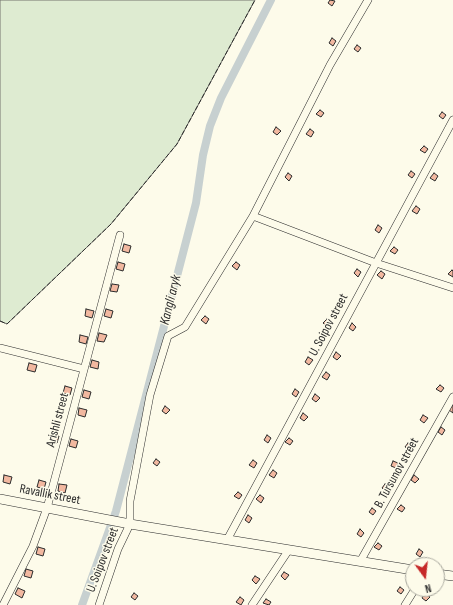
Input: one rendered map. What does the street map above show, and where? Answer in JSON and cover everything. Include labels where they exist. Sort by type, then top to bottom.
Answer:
[{"type":"street","points":[[128,523],[130,501],[150,395],[168,336],[185,327],[253,216],[330,65],[368,0]]},
{"type":"street","name":"U. Soipov street","points":[[227,540],[453,120]]},
{"type":"street","points":[[253,216],[376,263],[453,288]]},
{"type":"street","name":"Arishli street","points":[[3,605],[33,546],[46,508],[120,235]]},
{"type":"street","points":[[0,348],[84,369]]},
{"type":"street","name":"B. Tursunov street","points":[[361,560],[453,397]]},
{"type":"street","name":"Ravallik street","points":[[0,499],[227,540],[361,560],[405,568]]},
{"type":"street","name":"U. Soipov street","points":[[99,605],[128,523]]},
{"type":"street","points":[[252,605],[288,550]]},
{"type":"green space","points":[[0,0],[255,0],[177,144],[111,224],[7,324],[0,321]]},
{"type":"building","points":[[330,0],[335,1],[332,6],[328,3]]},
{"type":"building","points":[[332,38],[336,41],[333,46],[329,43]]},
{"type":"building","points":[[357,45],[361,48],[358,52],[354,49]]},
{"type":"building","points":[[320,110],[324,113],[321,117],[316,114]]},
{"type":"building","points":[[442,112],[446,115],[443,119],[439,116]]},
{"type":"building","points":[[276,127],[281,131],[277,135],[273,132]]},
{"type":"building","points":[[310,129],[314,132],[311,137],[306,134]]},
{"type":"building","points":[[424,146],[428,149],[425,153],[420,150]]},
{"type":"building","points":[[411,171],[415,174],[412,178],[408,175]]},
{"type":"building","points":[[288,173],[292,176],[289,181],[285,177]]},
{"type":"building","points":[[434,173],[438,176],[435,181],[430,178]]},
{"type":"building","points":[[416,206],[420,209],[417,214],[412,211]]},
{"type":"building","points":[[378,225],[382,228],[379,233],[375,230]]},
{"type":"building","points":[[124,244],[131,246],[129,253],[122,251]]},
{"type":"building","points":[[394,247],[398,250],[395,254],[390,251]]},
{"type":"building","points":[[118,262],[125,264],[123,271],[116,269]]},
{"type":"building","points":[[236,262],[240,265],[237,270],[232,266]]},
{"type":"building","points":[[357,269],[361,272],[358,277],[354,273]]},
{"type":"building","points":[[452,270],[453,271],[453,277],[448,274]]},
{"type":"building","points":[[381,271],[385,274],[382,279],[377,275]]},
{"type":"building","points":[[112,284],[119,285],[117,292],[110,291]]},
{"type":"building","points":[[341,298],[345,301],[342,305],[338,302]]},
{"type":"building","points":[[86,309],[94,311],[92,318],[85,316]]},
{"type":"building","points":[[106,309],[113,311],[111,318],[104,316]]},
{"type":"building","points":[[205,316],[209,319],[206,324],[201,320]]},
{"type":"building","points":[[327,319],[331,322],[328,327],[323,323]]},
{"type":"building","points":[[352,323],[356,327],[353,331],[349,328]]},
{"type":"building","points":[[99,333],[107,335],[104,342],[97,341]]},
{"type":"building","points":[[80,335],[88,337],[86,344],[79,342]]},
{"type":"building","points":[[336,352],[341,356],[337,360],[333,357]]},
{"type":"building","points":[[308,357],[313,360],[309,365],[305,362]]},
{"type":"building","points":[[92,360],[99,362],[98,369],[90,367]]},
{"type":"building","points":[[29,363],[37,365],[35,372],[27,370]]},
{"type":"building","points":[[326,372],[330,375],[327,380],[322,377]]},
{"type":"building","points":[[440,385],[444,388],[441,392],[436,389]]},
{"type":"building","points":[[65,386],[72,388],[70,395],[63,393]]},
{"type":"building","points":[[295,389],[299,392],[296,397],[292,394]]},
{"type":"building","points":[[84,390],[91,392],[89,399],[82,397]]},
{"type":"building","points":[[315,394],[320,398],[316,402],[312,399]]},
{"type":"building","points":[[452,405],[453,406],[453,413],[449,410]]},
{"type":"building","points":[[165,406],[170,410],[166,414],[162,411]]},
{"type":"building","points":[[79,408],[87,410],[85,417],[78,415]]},
{"type":"building","points":[[303,413],[308,417],[304,421],[300,418]]},
{"type":"building","points":[[423,415],[428,418],[424,423],[420,420]]},
{"type":"building","points":[[441,427],[445,430],[442,435],[438,432]]},
{"type":"building","points":[[52,434],[59,436],[57,443],[50,441]]},
{"type":"building","points":[[267,435],[271,438],[268,443],[264,440]]},
{"type":"building","points":[[289,438],[293,441],[290,445],[285,442]]},
{"type":"building","points":[[71,439],[78,441],[76,448],[69,446]]},
{"type":"building","points":[[408,443],[412,446],[409,450],[405,447]]},
{"type":"building","points":[[156,459],[160,462],[157,466],[153,463]]},
{"type":"building","points":[[253,460],[257,463],[254,468],[249,465]]},
{"type":"building","points":[[393,461],[398,463],[396,468],[391,466]]},
{"type":"building","points":[[273,470],[277,473],[274,478],[269,475]]},
{"type":"building","points":[[4,475],[12,477],[10,484],[3,482]]},
{"type":"building","points":[[414,475],[419,479],[415,483],[411,480]]},
{"type":"building","points":[[39,480],[46,482],[44,489],[37,487]]},
{"type":"building","points":[[59,484],[67,485],[65,493],[58,491]]},
{"type":"building","points":[[385,484],[390,487],[386,491],[382,488]]},
{"type":"building","points":[[238,492],[242,495],[239,499],[234,496]]},
{"type":"building","points":[[260,495],[264,498],[261,503],[256,499]]},
{"type":"building","points":[[401,505],[405,508],[402,512],[397,509]]},
{"type":"building","points":[[372,508],[376,511],[373,515],[369,512]]},
{"type":"building","points":[[248,515],[252,518],[249,523],[245,520]]},
{"type":"building","points":[[360,529],[364,533],[361,537],[357,534]]},
{"type":"building","points":[[378,543],[382,546],[379,550],[374,547]]},
{"type":"building","points":[[38,547],[45,549],[43,556],[36,554]]},
{"type":"building","points":[[419,549],[423,552],[420,557],[416,554]]},
{"type":"building","points":[[26,569],[33,571],[31,578],[24,576]]},
{"type":"building","points":[[284,572],[289,575],[285,580],[281,576]]},
{"type":"building","points":[[255,576],[260,579],[256,584],[252,580]]},
{"type":"building","points":[[400,587],[404,590],[401,594],[397,591]]},
{"type":"building","points":[[18,588],[25,591],[22,598],[15,594]]},
{"type":"building","points":[[134,593],[138,596],[135,600],[131,597]]},
{"type":"building","points":[[240,597],[244,600],[241,605],[236,602]]},
{"type":"building","points":[[423,597],[430,597],[426,601]]},
{"type":"building","points":[[266,599],[271,602],[269,605],[263,603]]},
{"type":"waterway","name":"Kangli aryk","points":[[82,605],[116,511],[196,203],[203,155],[210,126],[221,98],[271,0]]},
{"type":"fence","points":[[0,321],[7,324],[111,224],[177,144],[255,0]]}]
